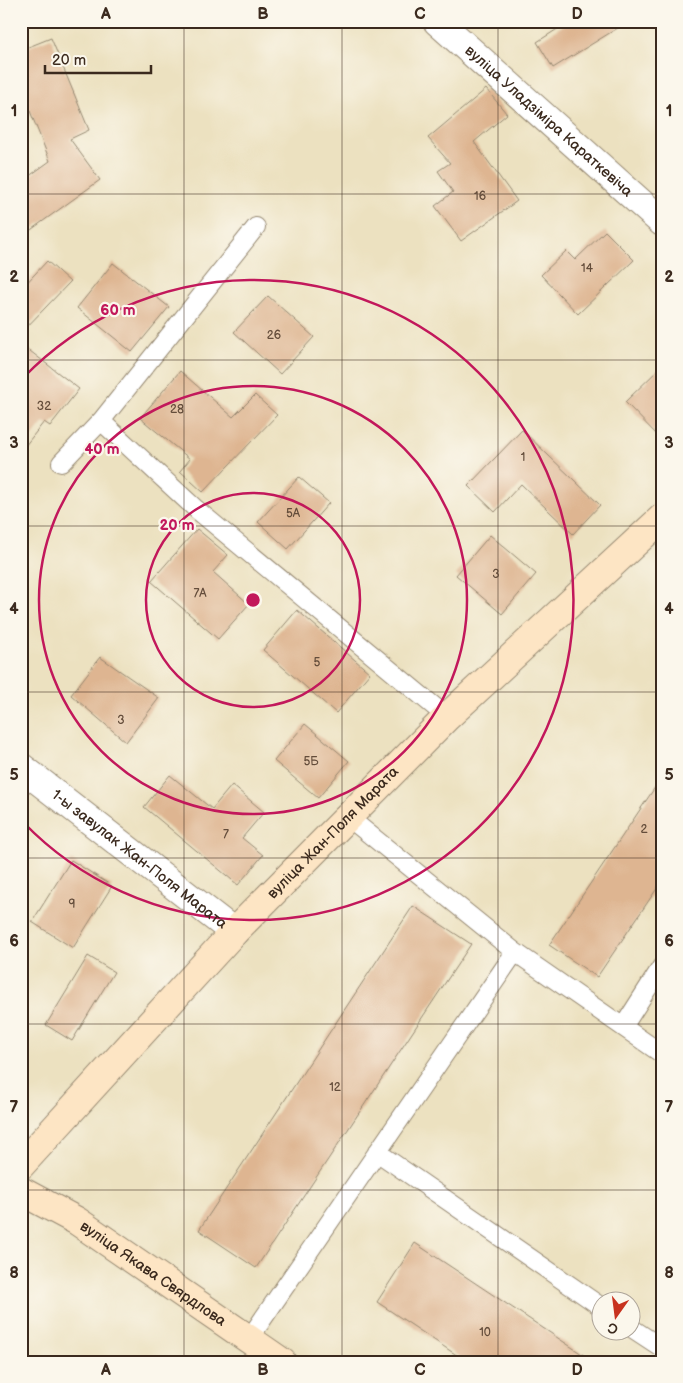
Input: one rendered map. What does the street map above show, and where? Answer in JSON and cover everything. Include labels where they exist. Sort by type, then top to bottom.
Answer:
[{"type":"street","name":"вуліца Уладзіміра Караткевіча","points":[[437,21],[662,222]]},
{"type":"street","name":"вуліца Жан-Поля Марата","points":[[21,1165],[234,932],[448,717],[662,518]]},
{"type":"street","name":"1-ы завулак Жан-Поля Марата","points":[[21,767],[234,932]]},
{"type":"street","name":"вуліца Якава Свярдлова","points":[[21,1191],[77,1221],[282,1362]]},
{"type":"lane","points":[[61,464],[101,421],[256,227]]},
{"type":"lane","points":[[101,421],[196,509],[448,717]]},
{"type":"lane","points":[[348,817],[515,952],[662,1054]]},
{"type":"lane","points":[[249,1339],[515,952]]},
{"type":"lane","points":[[623,1027],[662,966]]},
{"type":"lane","points":[[377,1152],[590,1299]]},
{"type":"lane","points":[[640,1333],[662,1348]]},
{"type":"building","points":[[570,21],[629,21],[553,68],[537,42]]},
{"type":"building","points":[[51,38],[89,130],[70,139],[100,180],[21,237],[21,182],[50,161],[30,111],[21,114],[21,50]]},
{"type":"building","points":[[486,89],[507,114],[474,142],[517,201],[461,241],[435,206],[453,192],[438,171],[450,163],[428,138]]},
{"type":"building","points":[[605,231],[634,260],[578,314],[541,275],[566,251],[575,260]]},
{"type":"building","points":[[47,261],[70,282],[21,333],[21,289]]},
{"type":"building","points":[[113,263],[169,307],[132,352],[77,308]]},
{"type":"building","points":[[268,296],[314,337],[280,374],[234,332]]},
{"type":"building","points":[[21,344],[79,389],[50,426],[44,422],[21,451]]},
{"type":"building","points":[[662,366],[662,440],[625,402]]},
{"type":"building","points":[[180,371],[233,417],[255,395],[277,415],[203,492],[180,471],[190,459],[140,418]]},
{"type":"building","points":[[522,430],[600,505],[573,534],[521,484],[495,512],[468,486]]},
{"type":"building","points":[[299,477],[329,503],[288,549],[258,522]]},
{"type":"building","points":[[197,529],[228,555],[213,572],[249,604],[218,639],[151,581]]},
{"type":"building","points":[[490,535],[536,574],[502,614],[456,575]]},
{"type":"building","points":[[297,610],[370,673],[336,713],[263,650]]},
{"type":"building","points":[[100,657],[159,698],[126,742],[71,695]]},
{"type":"building","points":[[305,724],[349,761],[318,798],[274,761]]},
{"type":"building","points":[[170,775],[212,809],[232,785],[264,812],[242,838],[263,855],[238,885],[144,807]]},
{"type":"building","points":[[662,777],[662,881],[597,977],[549,945]]},
{"type":"building","points":[[71,860],[112,886],[73,948],[32,922]]},
{"type":"building","points":[[413,906],[471,944],[256,1268],[199,1230]]},
{"type":"building","points":[[88,956],[114,972],[72,1041],[46,1025]]},
{"type":"building","points":[[415,1243],[594,1362],[467,1362],[377,1302]]}]
